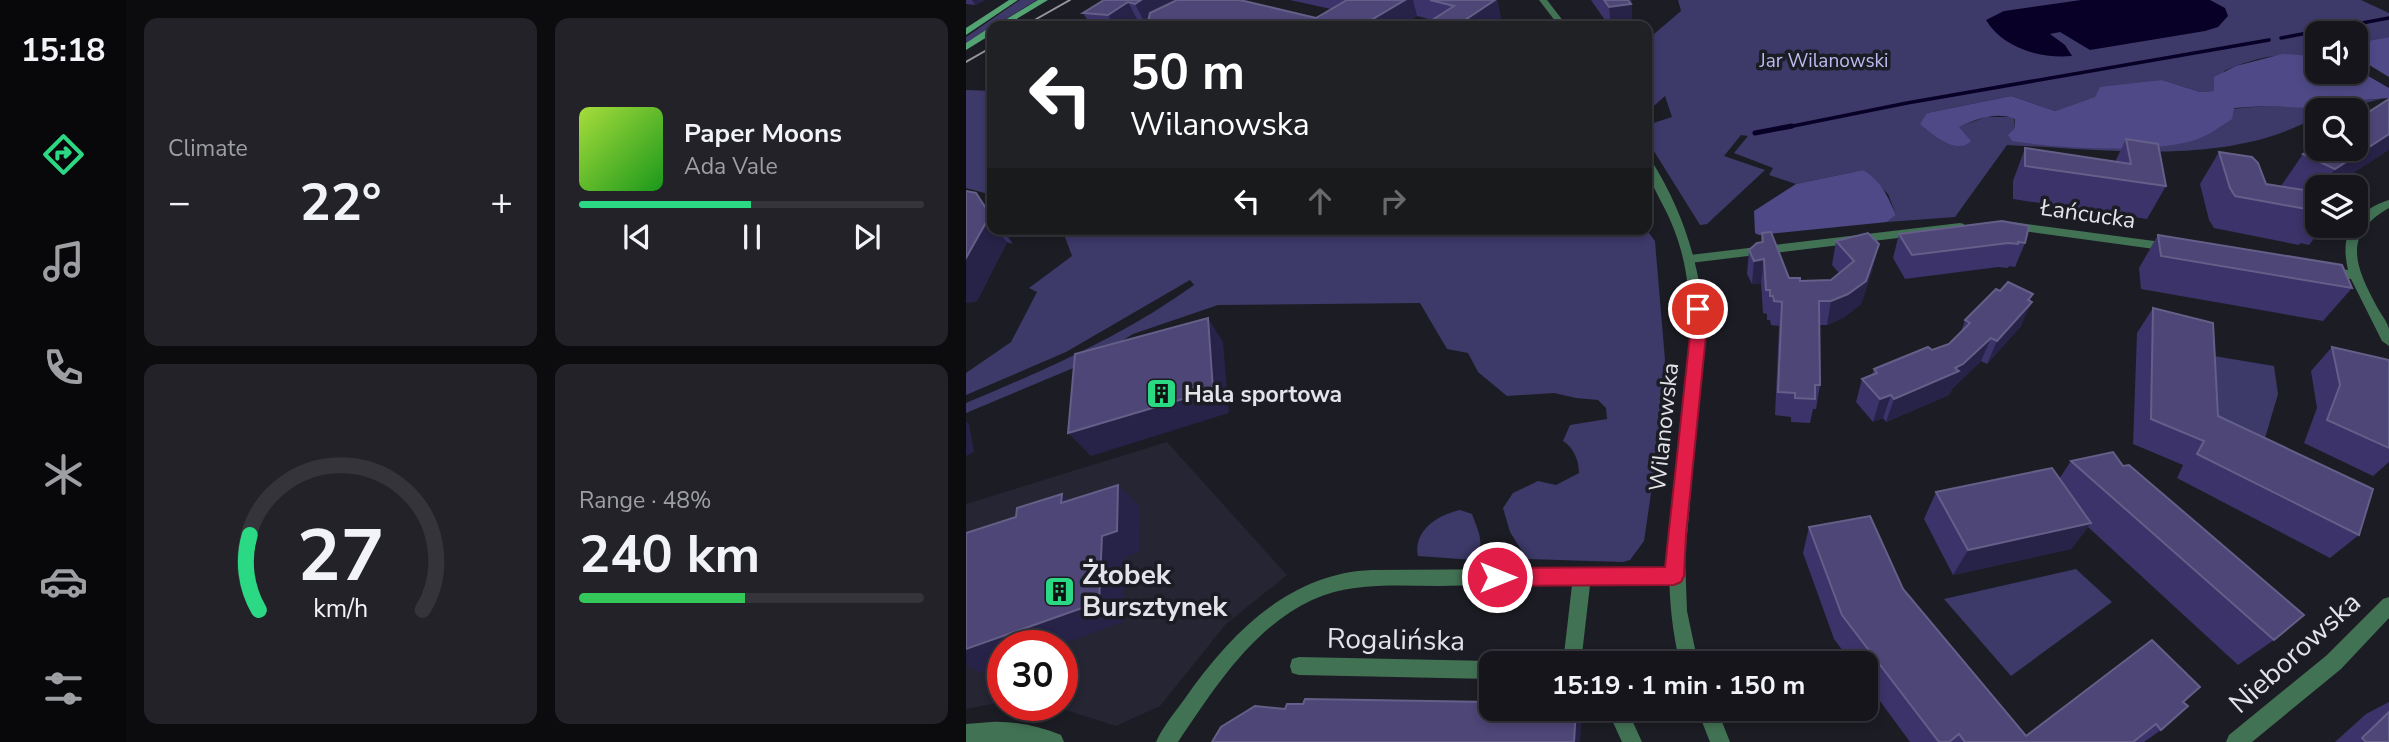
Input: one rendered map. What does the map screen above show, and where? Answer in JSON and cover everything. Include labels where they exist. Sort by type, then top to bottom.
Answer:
[{"type":"main road","points":[[966,32],[1014,0]]},
{"type":"main road","points":[[1008,21],[1044,0]]},
{"type":"main road","points":[[966,47],[987,33]]},
{"type":"street","points":[[1543,0],[1559,21]]},
{"type":"street","name":"Wilanowska","points":[[1652,172],[1681,227],[1690,259],[1698,309],[1698,335],[1674,576],[1680,635],[1685,651]]},
{"type":"street","points":[[2389,203],[2371,212],[2357,230],[2351,246],[2353,275],[2389,341]]},
{"type":"street","points":[[1690,259],[1977,225]]},
{"type":"street","name":"Łańcucka","points":[[2000,226],[2072,232],[2176,248]]},
{"type":"street","points":[[2314,269],[2353,275]]},
{"type":"street","points":[[1573,651],[1582,576]]},
{"type":"street","name":"Rogalińska","points":[[1166,742],[1220,664],[1240,641],[1270,614],[1305,594],[1333,583],[1356,579],[1674,576]]},
{"type":"street","name":"Nieborowska","points":[[2236,742],[2334,662],[2389,605]]},
{"type":"street","name":"Rogalińska","points":[[1299,666],[1479,670]]},
{"type":"street","points":[[1622,721],[1632,742]]},
{"type":"street","points":[[1712,721],[1720,742]]},
{"type":"street","points":[[966,734],[1003,729],[1025,732],[1054,742]]},
{"type":"shaded area","points":[[2081,0],[2210,0],[2225,8],[2228,16],[2218,27],[2205,31],[2090,50],[2060,32],[2050,34],[2065,45],[2072,56],[2047,56],[2023,50],[2002,38],[1986,20],[2004,11]]},
{"type":"shaded area","points":[[2389,37],[2389,77],[2368,64],[2368,41]]},
{"type":"shaded area","points":[[2282,54],[2305,55],[2305,84],[2368,84],[2368,76],[2389,88],[2389,98],[2305,98],[2305,108],[2234,108],[2232,119],[2212,132],[2200,138],[2159,147],[2080,148],[2012,141],[2008,135],[2015,128],[2015,119],[2001,116],[1979,119],[1959,127],[1971,141],[1959,146],[1945,142],[1920,124],[1927,113],[2011,96],[2055,111],[2095,97],[2100,87],[2162,80],[2200,92],[2214,91],[2214,77],[2236,66]]},
{"type":"shaded area","points":[[1863,170],[1879,184],[1893,208],[1896,215],[1887,222],[1759,235],[1755,233],[1754,211],[1796,184]]},
{"type":"shaded area","points":[[1167,442],[1287,575],[1226,624],[1160,706],[1116,726],[1078,714],[1078,630],[987,630],[987,705],[966,709],[966,504]]},
{"type":"green space","points":[[1020,0],[1037,0],[1002,21],[989,21]]},
{"type":"green space","name":"Jar Wilanowski","points":[[1678,0],[2361,0],[2389,13],[2389,37],[2368,41],[2368,21],[2305,21],[2305,56],[2281,55],[2259,59],[2224,71],[2215,91],[2200,92],[2162,80],[2055,111],[2011,96],[1927,113],[1958,127],[1986,117],[2014,117],[2015,128],[2265,106],[2305,107],[2305,122],[2283,132],[2246,143],[2206,149],[2166,152],[2007,145],[1955,217],[1887,222],[1896,215],[1888,194],[1863,170],[1796,184],[1769,175],[1773,168],[1734,153],[1748,136],[1741,135],[1724,156],[1765,170],[1707,224],[1700,225],[1652,148],[1652,123],[1672,117],[1665,96],[1652,108],[1652,36],[1681,11]]},
{"type":"green space","points":[[987,23],[987,30],[966,43],[966,37]]},
{"type":"green space","points":[[966,90],[987,91],[987,194],[966,188]]},
{"type":"green space","points":[[1064,235],[1650,235],[1655,241],[1665,360],[1660,405],[1664,405],[1644,541],[1630,560],[1623,562],[1527,559],[1510,532],[1503,508],[1513,493],[1538,481],[1556,485],[1579,473],[1575,454],[1563,441],[1570,425],[1607,419],[1606,408],[1598,400],[1554,393],[1507,396],[1478,372],[1468,353],[1447,349],[1420,303],[1218,305],[1133,334],[1090,361],[966,413],[966,403],[1112,336],[1194,285],[1190,280],[1066,352],[966,395],[966,373],[1011,342],[1037,292],[1029,288],[1072,256]]},
{"type":"green space","points":[[2208,355],[2274,366],[2278,394],[2263,445],[2213,423]]},
{"type":"green space","points":[[1460,510],[1472,514],[1478,532],[1480,548],[1475,560],[1418,556],[1419,539],[1428,526],[1443,516]]},
{"type":"green space","points":[[2076,569],[2112,602],[2011,676],[1944,599]]},
{"type":"building","points":[[1104,0],[1141,0],[1135,4],[1128,2],[1108,15],[1083,13]]},
{"type":"building","points":[[1177,0],[1240,0],[1316,18],[1347,0],[1405,0],[1369,21],[1148,21],[1150,13]]},
{"type":"building","points":[[1430,0],[1495,0],[1464,21],[1431,21],[1454,6]]},
{"type":"building","points":[[1604,0],[1628,0],[1631,4],[1609,7]]},
{"type":"building","points":[[2389,99],[2389,134],[2368,148],[2368,112]]},
{"type":"building","points":[[2126,139],[2158,144],[2166,186],[2025,166],[2025,148],[2131,164]]},
{"type":"building","points":[[2219,152],[2252,157],[2258,163],[2266,184],[2305,190],[2305,209],[2235,196]]},
{"type":"building","points":[[2318,161],[2347,161],[2335,169]]},
{"type":"building","points":[[966,191],[976,193],[987,210],[987,221],[966,258]]},
{"type":"building","points":[[2002,221],[2029,226],[2025,243],[1912,255],[1899,234]]},
{"type":"building","points":[[1771,232],[1789,278],[1800,278],[1800,281],[1831,280],[1854,261],[1836,241],[1868,233],[1879,244],[1866,281],[1848,294],[1831,301],[1819,301],[1820,385],[1815,385],[1815,399],[1795,398],[1795,393],[1778,392],[1782,302],[1774,301],[1770,290],[1766,290],[1764,259],[1754,261],[1749,250],[1757,243],[1763,242],[1762,233]]},
{"type":"building","points":[[2158,235],[2342,265],[2352,288],[2161,256]]},
{"type":"building","points":[[2008,282],[2033,294],[2028,300],[2032,302],[1997,341],[1991,338],[1955,368],[1959,371],[1894,399],[1891,395],[1880,399],[1862,379],[1877,373],[1874,369],[1928,347],[1932,350],[1949,344],[1970,323],[1965,320],[1996,289],[2000,291]]},
{"type":"building","points":[[2153,308],[2213,323],[2218,416],[2373,489],[2359,535],[2197,454],[2204,441],[2151,419]]},
{"type":"building","points":[[1208,318],[1213,390],[1068,433],[1075,354]]},
{"type":"building","points":[[2332,347],[2389,360],[2389,448],[2327,420],[2340,385]]},
{"type":"building","points":[[2113,452],[2123,466],[2129,465],[2304,615],[2274,640],[2071,461]]},
{"type":"building","points":[[2052,468],[2091,523],[1968,550],[1936,492]]},
{"type":"building","points":[[1118,485],[1117,531],[1102,536],[1099,602],[1020,630],[987,630],[987,642],[966,649],[966,533],[1016,517],[1017,508],[1062,494],[1061,503]]},
{"type":"building","points":[[1870,516],[1903,589],[2026,736],[2152,640],[2200,687],[2183,702],[2188,706],[2161,730],[2156,724],[2133,742],[1965,742],[1959,734],[1949,742],[1939,742],[1878,662],[1878,651],[1869,651],[1842,615],[1809,527]]},
{"type":"building","points":[[1305,699],[1479,702],[1479,721],[1575,721],[1574,742],[1212,742],[1221,727],[1255,706],[1285,709],[1287,704],[1303,704]]},
{"type":"building","points":[[2389,712],[2389,742],[2366,742],[2362,738]]},
{"type":"waterway","points":[[2281,38],[2389,18]]},
{"type":"waterway","points":[[1783,128],[1907,103],[2269,40]]},
{"type":"waterway","points":[[1755,133],[1792,126]]},
{"type":"tram line","points":[[1033,21],[1070,0]]},
{"type":"tram line","points":[[966,62],[987,50]]},
{"type":"place","name":"Hala sportowa","points":[[1161,394]]},
{"type":"place","name":"Żłobek Bursztynek","points":[[1059,591]]},
{"type":"route","points":[[1497,577],[1674,576],[1698,335],[1698,309]]}]
